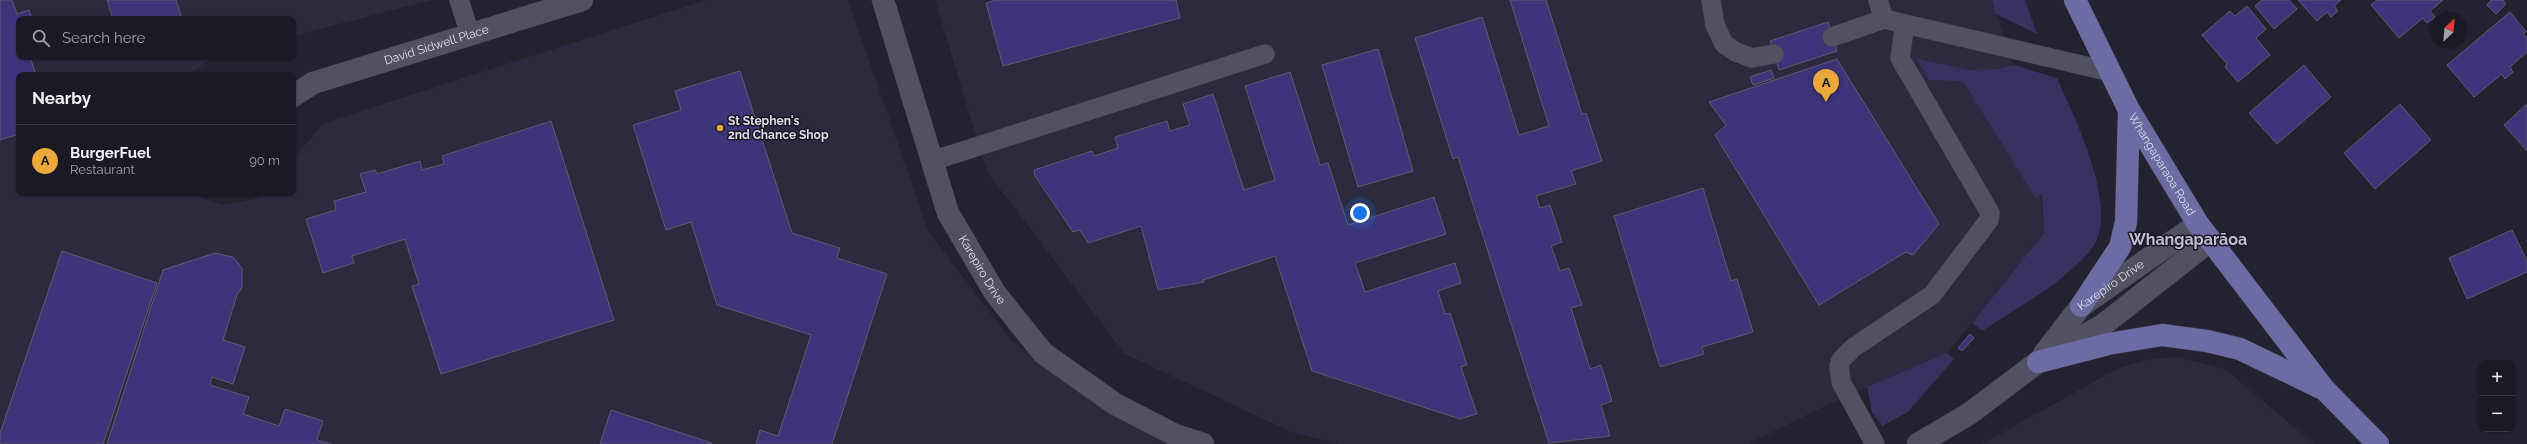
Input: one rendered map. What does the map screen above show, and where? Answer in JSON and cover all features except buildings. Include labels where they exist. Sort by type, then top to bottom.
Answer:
[{"type":"main road","name":"Whangaparaoa Road","points":[[2075,0],[2129,110],[2205,232],[2324,389],[2378,444]]},
{"type":"main road","points":[[2081,306],[2120,247],[2126,222],[2129,110]]},
{"type":"main road","points":[[2038,362],[2108,344],[2162,335],[2207,341],[2240,349],[2324,389]]},
{"type":"street","name":"David Sidwell Place","points":[[296,94],[313,83],[582,0]]},
{"type":"street","name":"Karepiro Drive","points":[[883,0],[948,213],[995,293],[1043,352],[1114,404],[1176,435],[1203,444]]},
{"type":"street","name":"Karepiro Drive","points":[[2038,362],[2081,306],[2205,232]]},
{"type":"street","name":"Karepiro Drive","points":[[1918,444],[1969,414],[2038,362],[2103,325],[2205,232]]},
{"type":"lane","points":[[459,0],[470,34]]},
{"type":"lane","points":[[1711,0],[1715,26],[1724,44],[1736,52],[1752,58],[1774,54]]},
{"type":"lane","points":[[1878,0],[1884,19]]},
{"type":"lane","points":[[1832,37],[1884,19],[2111,72]]},
{"type":"lane","points":[[1875,444],[1841,382],[1839,366],[1841,360],[1846,353],[1932,295],[1989,220],[1990,213],[1900,58],[1905,24]]},
{"type":"lane","points":[[932,161],[1265,54]]},
{"type":"shaded area","points":[[0,0],[432,0],[296,35],[296,16],[16,16],[16,60],[210,60],[192,72],[16,72],[16,196],[196,196],[223,205],[257,198],[259,196],[296,196],[296,156],[324,123],[706,0],[848,0],[928,230],[1011,340],[1102,407],[1166,444],[0,444]]},
{"type":"shaded area","points":[[935,0],[1992,0],[2014,65],[1996,69],[2041,193],[2044,233],[1947,353],[1831,403],[1748,444],[1339,444],[1291,432],[1125,354],[987,172]]},
{"type":"shaded area","points":[[1992,0],[2025,0],[2037,34],[1996,14]]},
{"type":"shaded area","points":[[1917,59],[1970,70],[1996,69],[2014,65],[2057,78],[2084,140],[2099,190],[2101,213],[2099,234],[2090,251],[2079,263],[2053,285],[1982,331],[1972,323],[2044,233],[2042,194],[2035,197],[1963,81],[1929,80]]},
{"type":"shaded area","points":[[1947,353],[1954,359],[1908,412],[1882,426],[1872,412],[1867,387]]},
{"type":"shaded area","points":[[2177,357],[2225,369],[2314,444],[1982,444],[2117,369],[2145,360]]},
{"type":"place","name":"BurgerFuel","points":[[1826,102]]},
{"type":"place","name":"St Stephen's 2nd Chance Shop","points":[[720,128]]},
{"type":"district","name":"Whangaparāoa","points":[[2188,239]]}]
